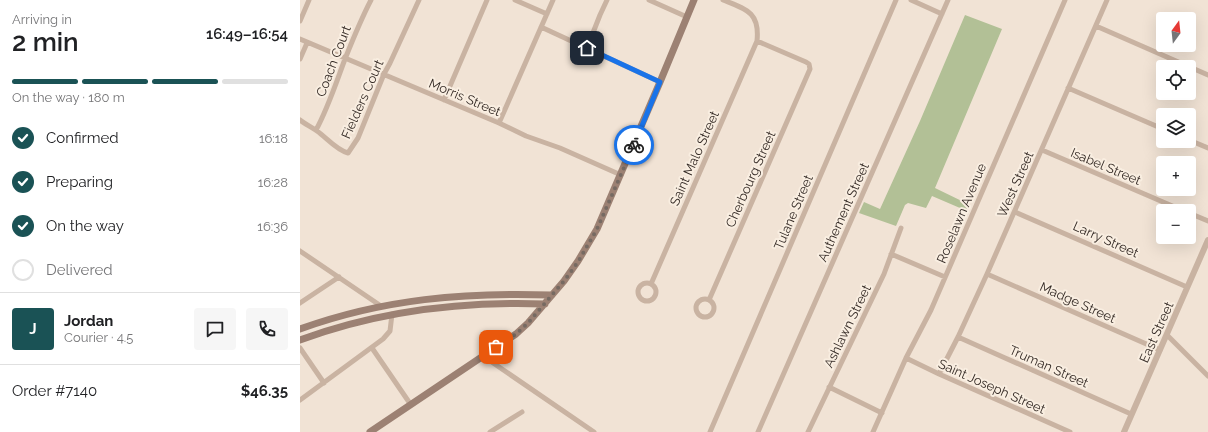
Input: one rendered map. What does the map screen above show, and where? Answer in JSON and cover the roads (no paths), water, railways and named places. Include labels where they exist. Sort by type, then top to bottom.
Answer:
[{"type":"main road","points":[[370,432],[516,334],[528,323],[564,281],[578,262],[597,229],[694,0]]},
{"type":"main road","points":[[300,329],[321,321],[368,308],[426,299],[469,295],[552,295]]},
{"type":"main road","points":[[300,340],[328,330],[392,314],[471,305],[509,303],[545,304]]},
{"type":"street","points":[[300,21],[309,0]]},
{"type":"street","name":"Coach Court","points":[[316,130],[324,115],[362,18],[371,0]]},
{"type":"street","name":"Fielders Court","points":[[300,120],[316,130],[343,152],[348,153],[358,138],[384,74],[419,0]]},
{"type":"street","points":[[444,100],[487,0]]},
{"type":"street","points":[[515,0],[547,14]]},
{"type":"street","points":[[499,123],[554,0]]},
{"type":"street","points":[[587,48],[607,0]]},
{"type":"street","points":[[649,0],[687,17]]},
{"type":"street","points":[[723,0],[744,8],[751,14],[757,26],[757,41]]},
{"type":"street","name":"Tulane Street","points":[[710,432],[896,0]]},
{"type":"street","points":[[911,0],[942,14]]},
{"type":"street","name":"Authement Street","points":[[758,432],[948,0]]},
{"type":"street","name":"Roselawn Avenue","points":[[873,432],[906,358],[931,310],[1065,0]]},
{"type":"street","name":"West Street","points":[[939,374],[958,337],[1015,212],[1107,0]]},
{"type":"street","points":[[1096,26],[1208,75]]},
{"type":"street","points":[[541,27],[660,82]]},
{"type":"street","name":"Morris Street","points":[[300,39],[621,175]]},
{"type":"street","name":"Cherbourg Street","points":[[708,300],[810,69],[810,66],[806,62],[757,41]]},
{"type":"street","name":"Saint Malo Street","points":[[651,284],[757,41]]},
{"type":"street","points":[[300,59],[307,42]]},
{"type":"street","points":[[1068,88],[1156,126]]},
{"type":"street","points":[[1196,143],[1208,148]]},
{"type":"street","name":"Isabel Street","points":[[1042,150],[1168,204]]},
{"type":"street","name":"Larry Street","points":[[1015,212],[1187,287]]},
{"type":"street","points":[[1196,216],[1208,221]]},
{"type":"street","name":"Ashlawn Street","points":[[808,432],[884,274],[901,228]]},
{"type":"street","name":"East Street","points":[[1124,432],[1208,240]]},
{"type":"street","points":[[300,251],[381,306]]},
{"type":"street","points":[[891,254],[945,277]]},
{"type":"street","name":"Madge Street","points":[[987,274],[1160,350]]},
{"type":"street","points":[[300,303],[339,277]]},
{"type":"street","points":[[300,400],[387,336],[390,331],[392,314]]},
{"type":"street","points":[[1167,335],[1208,376]]},
{"type":"street","name":"Truman Street","points":[[958,337],[1131,414]]},
{"type":"street","points":[[300,348],[324,383]]},
{"type":"street","points":[[372,348],[411,405]]},
{"type":"street","points":[[483,356],[594,432]]},
{"type":"street","name":"Saint Joseph Street","points":[[906,358],[1070,432]]},
{"type":"street","points":[[829,387],[882,413]]},
{"type":"street","points":[[490,432],[522,412]]}]
